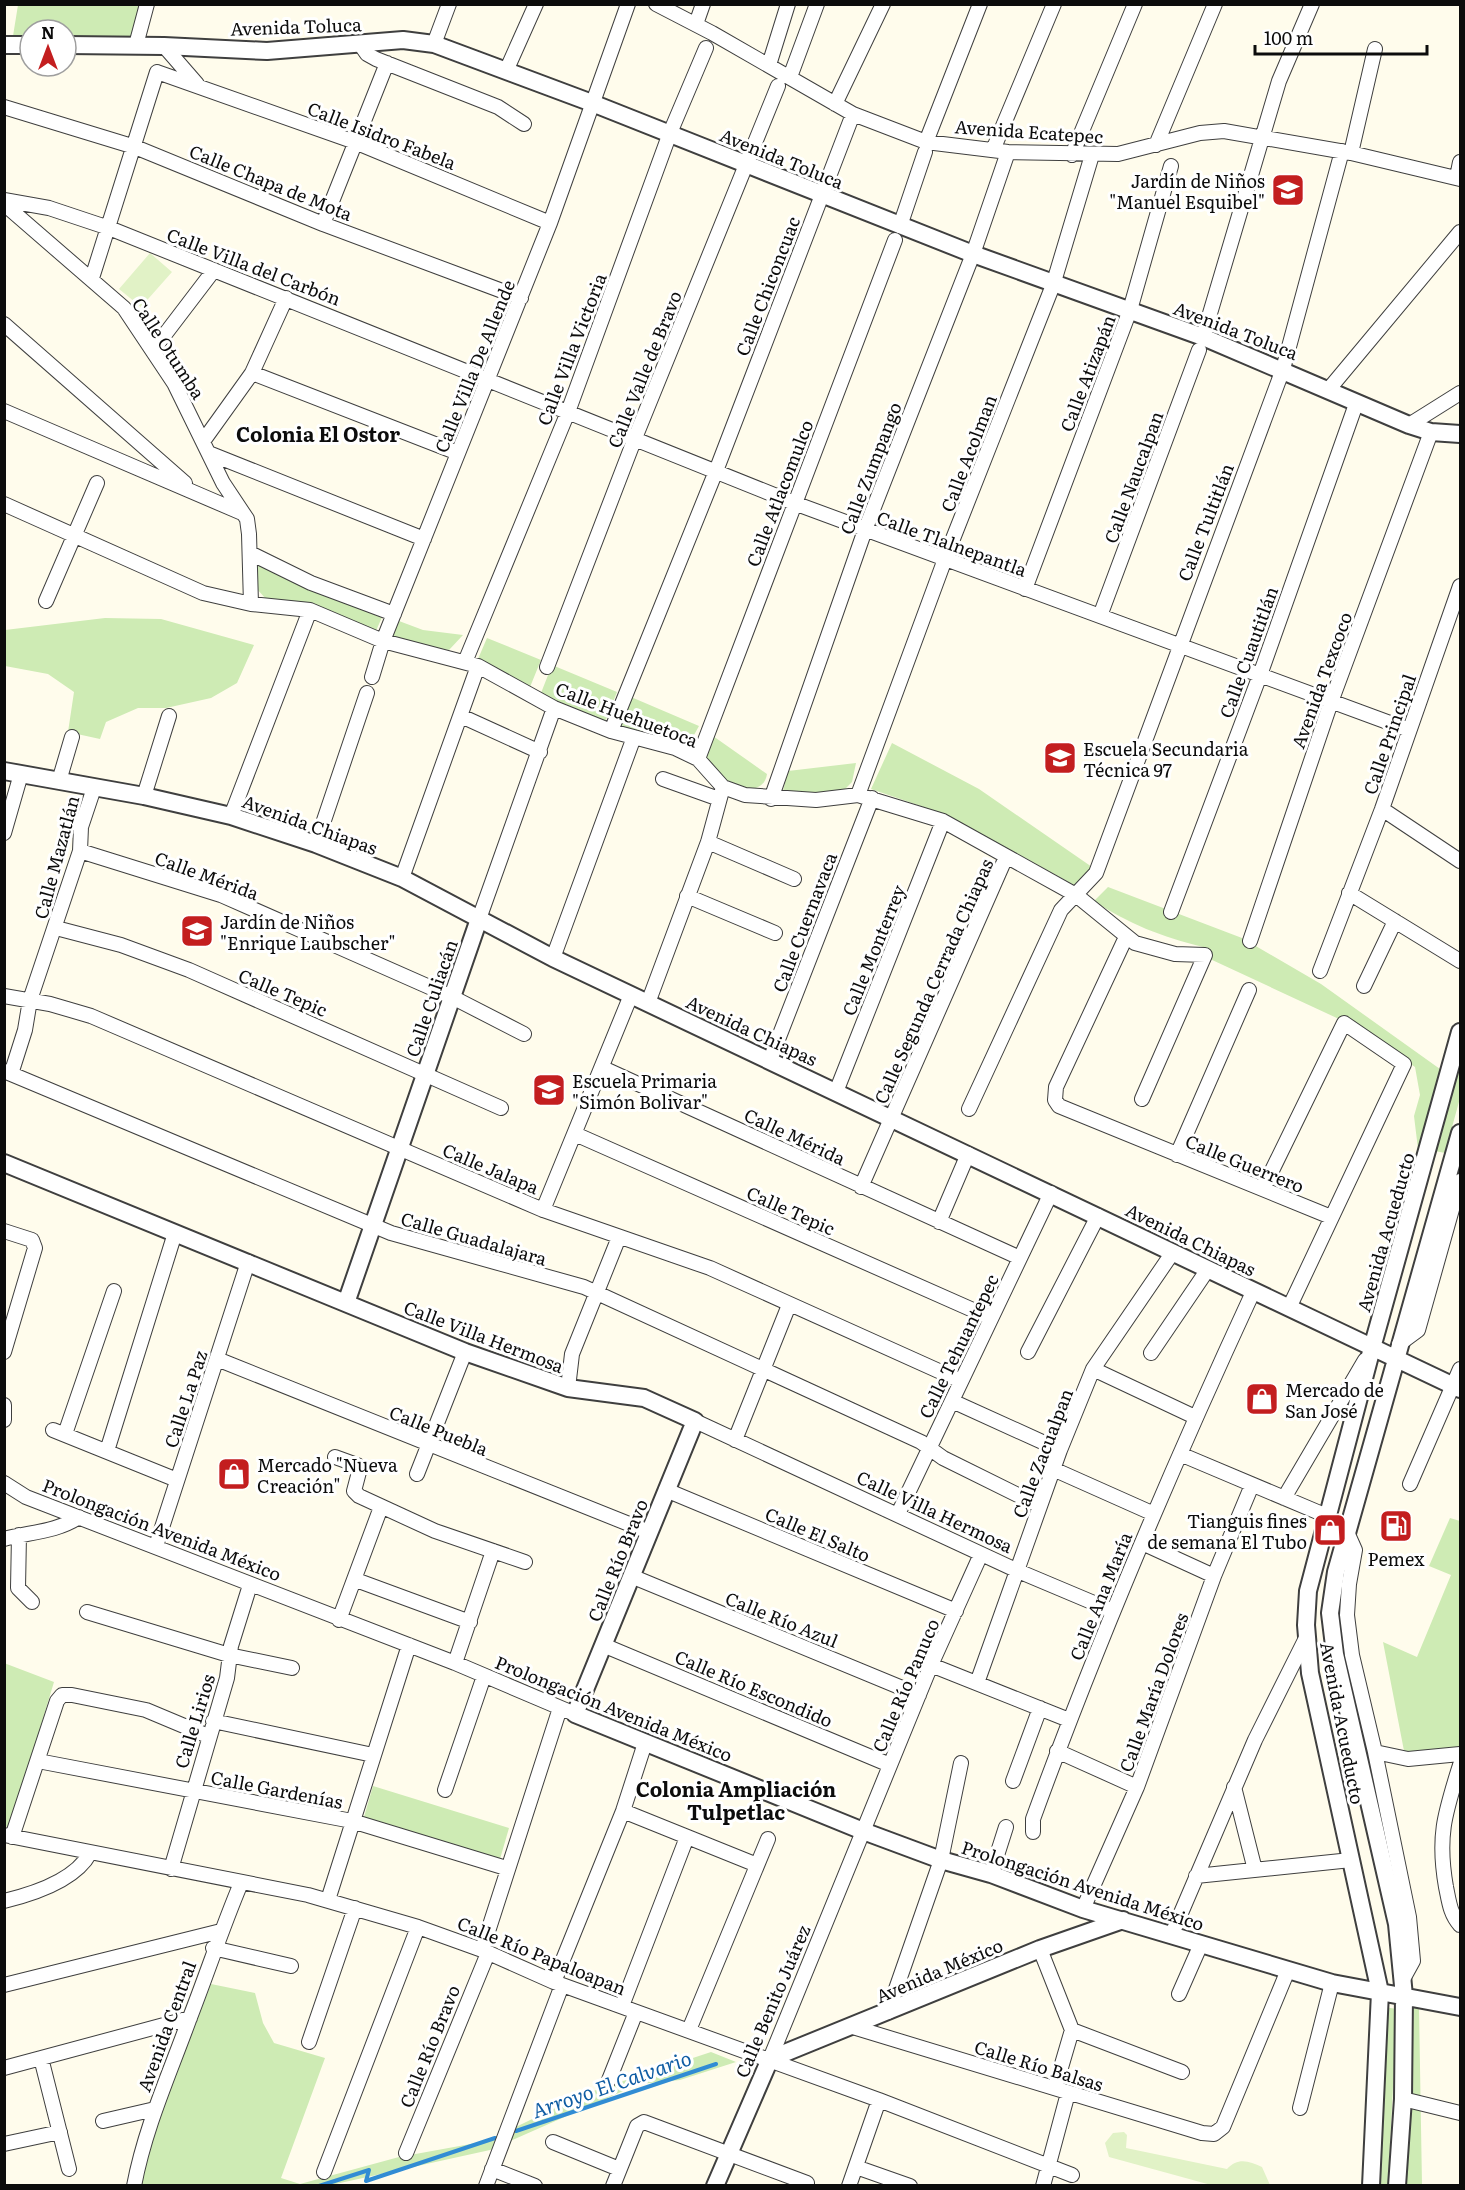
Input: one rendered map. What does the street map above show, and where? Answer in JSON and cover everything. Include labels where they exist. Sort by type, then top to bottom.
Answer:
[{"type":"street","points":[[136,45],[147,4]]},
{"type":"street","points":[[434,44],[450,4]]},
{"type":"street","points":[[507,69],[536,4]]},
{"type":"street","name":"Calle Villa De Allende","points":[[372,677],[383,641],[550,223],[628,4]]},
{"type":"street","name":"Avenida Ecatepec","points":[[657,4],[853,114],[926,147],[1072,155],[1118,154],[1200,133],[1224,131],[1347,152],[1459,178]]},
{"type":"street","points":[[696,24],[703,4]]},
{"type":"street","points":[[769,65],[788,4]]},
{"type":"street","points":[[790,77],[817,4]]},
{"type":"street","points":[[835,104],[883,4]]},
{"type":"street","name":"Calle Atlacomulco","points":[[698,759],[897,233],[926,147],[980,4]]},
{"type":"street","points":[[993,150],[1054,4]]},
{"type":"street","points":[[1072,155],[1135,4]]},
{"type":"street","points":[[1156,145],[1215,4]]},
{"type":"street","name":"Calle Naucalpan","points":[[1100,616],[1201,343],[1279,81],[1312,4]]},
{"type":"street","name":"Avenida Toluca","points":[[78,45],[136,45],[267,51],[419,40],[434,44],[507,69],[821,194],[897,233],[973,254],[1053,285],[1130,310],[1201,343],[1282,369],[1329,389],[1356,404],[1409,425],[1431,432],[1461,435]]},
{"type":"street","points":[[360,44],[367,54],[498,107],[524,124]]},
{"type":"street","name":"Calle Isidro Fabela","points":[[164,46],[199,86]]},
{"type":"street","name":"Calle Villa Victoria","points":[[402,878],[460,716],[472,664],[568,412],[670,133],[706,48]]},
{"type":"street","name":"Calle Tultitlán","points":[[969,1109],[1061,910],[1096,873],[1178,645],[1282,369],[1347,152],[1375,49]]},
{"type":"street","points":[[323,224],[387,63]]},
{"type":"street","name":"Calle Isidro Fabela","points":[[135,147],[158,72],[355,142],[550,223]]},
{"type":"street","name":"Calle Valle de Bravo","points":[[547,667],[635,438],[778,86]]},
{"type":"street","name":"Calle Chapa de Mota","points":[[4,107],[135,147],[323,224],[521,298]]},
{"type":"street","name":"Calle Chiconcuac","points":[[611,730],[716,471],[853,114]]},
{"type":"street","points":[[92,278],[135,147]]},
{"type":"street","name":"Calle Zumpango","points":[[771,799],[865,530],[973,254],[1008,152]]},
{"type":"street","name":"Calle Acolman","points":[[858,795],[945,559],[1053,285],[1092,155]]},
{"type":"street","points":[[1459,178],[1461,162]]},
{"type":"street","name":"Calle Atizapán","points":[[1025,589],[1130,310],[1172,166]]},
{"type":"street","name":"Calle Villa del Carbón","points":[[4,202],[49,208],[109,228],[487,378]]},
{"type":"street","name":"Calle Otumba","points":[[4,202],[124,308],[174,383],[204,440],[223,483],[242,513],[249,534],[251,604]]},
{"type":"street","points":[[1329,389],[1461,232]]},
{"type":"street","points":[[153,350],[214,270]]},
{"type":"street","points":[[204,440],[252,373],[286,298]]},
{"type":"street","points":[[4,324],[195,493]]},
{"type":"street","points":[[252,373],[458,453]]},
{"type":"street","name":"Calle Tlalnepantla","points":[[487,378],[794,503],[1409,730]]},
{"type":"street","points":[[1409,425],[1461,393]]},
{"type":"street","name":"Calle Cuautitlán","points":[[1171,912],[1260,675],[1356,404]]},
{"type":"street","points":[[4,411],[242,513]]},
{"type":"street","name":"Avenida Texcoco","points":[[1250,941],[1331,702],[1431,432]]},
{"type":"street","points":[[210,454],[424,539]]},
{"type":"street","points":[[46,601],[97,483]]},
{"type":"street","points":[[210,501],[218,499],[222,494],[223,483]]},
{"type":"street","points":[[4,504],[74,535]]},
{"type":"street","name":"Calle Huehuetoca","points":[[74,535],[203,593],[251,604],[310,610],[383,641],[472,664],[554,708],[611,730],[675,748],[698,759],[721,793]]},
{"type":"street","points":[[250,553],[311,583],[394,614]]},
{"type":"street","name":"Calle Principal","points":[[1320,971],[1382,809],[1461,586]]},
{"type":"street","points":[[231,816],[310,610]]},
{"type":"street","points":[[316,844],[367,693]]},
{"type":"street","name":"Calle Culiacán","points":[[346,1303],[554,708]]},
{"type":"street","points":[[144,796],[169,716]]},
{"type":"street","points":[[460,716],[540,753]]},
{"type":"street","points":[[59,782],[72,737]]},
{"type":"street","points":[[553,958],[634,737]]},
{"type":"street","points":[[4,832],[13,773]]},
{"type":"street","name":"Avenida Chiapas","points":[[13,773],[144,796],[231,816],[316,844],[402,878],[553,958],[1051,1193],[1372,1348],[1397,1351],[1457,1387]]},
{"type":"street","points":[[663,779],[721,793],[771,799],[816,800],[858,795],[943,821],[1076,896],[1135,943],[1175,954],[1205,955],[1142,1099]]},
{"type":"street","name":"Calle Mazatlán","points":[[8,1073],[25,1030],[30,1000],[80,851],[81,826],[94,788]]},
{"type":"street","points":[[648,1003],[708,842],[721,793]]},
{"type":"street","name":"Calle Cuernavaca","points":[[770,1060],[872,798]]},
{"type":"street","points":[[1382,809],[1461,861]]},
{"type":"street","name":"Calle Monterrey","points":[[836,1092],[943,821]]},
{"type":"street","points":[[708,842],[794,879]]},
{"type":"street","name":"Calle Mérida","points":[[80,851],[221,895],[452,997],[524,1034]]},
{"type":"street","name":"Calle Segunda Cerrada Chiapas","points":[[861,1186],[1006,857]]},
{"type":"street","points":[[1349,893],[1461,961]]},
{"type":"street","points":[[687,896],[775,933]]},
{"type":"street","points":[[1364,986],[1395,921]]},
{"type":"street","name":"Calle Tepic","points":[[56,927],[121,945],[189,970],[501,1108]]},
{"type":"street","name":"Calle Guerrero","points":[[1126,937],[1056,1087],[1055,1100],[1067,1110],[1331,1216]]},
{"type":"street","points":[[1177,1155],[1249,990]]},
{"type":"street","points":[[543,1210],[631,995]]},
{"type":"street","name":"Calle Jalapa","points":[[4,996],[30,1000],[91,1016],[543,1210],[710,1268],[961,1380]]},
{"type":"street","points":[[1263,1189],[1344,1023],[1404,1064],[1289,1308]]},
{"type":"street","name":"Avenida Acueducto","points":[[1371,2186],[1380,1992],[1310,1673],[1307,1636],[1308,1591],[1372,1348],[1461,1032]]},
{"type":"street","name":"Calle Mérida","points":[[603,1068],[1020,1258]]},
{"type":"street","name":"Calle Guadalajara","points":[[8,1073],[372,1226],[597,1293],[913,1438],[929,1449],[1040,1506]]},
{"type":"street","name":"Calle Tepic","points":[[575,1134],[991,1318]]},
{"type":"street","points":[[1457,1145],[1461,1176]]},
{"type":"street","name":"Avenida Acueducto","points":[[1397,2186],[1403,2099],[1403,1989],[1397,1924],[1335,1654],[1330,1613],[1336,1572],[1457,1145]]},
{"type":"street","points":[[939,1222],[968,1154]]},
{"type":"street","name":"Calle Villa Hermosa","points":[[4,1163],[465,1352],[568,1388],[644,1398],[1018,1571],[1113,1611]]},
{"type":"street","points":[[1397,1351],[1418,1330],[1461,1181]]},
{"type":"street","name":"Calle Tehuantepec","points":[[897,1514],[1051,1193]]},
{"type":"street","points":[[1028,1352],[1098,1216]]},
{"type":"street","points":[[4,1231],[32,1240],[35,1248],[4,1352]]},
{"type":"street","points":[[107,1450],[174,1233]]},
{"type":"street","points":[[568,1388],[572,1354],[619,1237]]},
{"type":"street","name":"Calle Zacualpan","points":[[977,1683],[1053,1468],[1093,1369],[1173,1252]]},
{"type":"street","name":"Calle La Paz","points":[[156,1546],[248,1262]]},
{"type":"street","points":[[1151,1353],[1208,1269]]},
{"type":"street","points":[[114,1291],[59,1432],[177,1480]]},
{"type":"street","name":"Calle Ana María","points":[[1033,1825],[1069,1720],[1113,1611],[1195,1417],[1253,1292]]},
{"type":"street","points":[[735,1440],[789,1305]]},
{"type":"street","points":[[1284,1498],[1372,1348]]},
{"type":"street","points":[[417,1474],[465,1352]]},
{"type":"street","name":"Calle Puebla","points":[[217,1359],[649,1532]]},
{"type":"street","points":[[1093,1369],[1195,1417]]},
{"type":"street","points":[[1410,1484],[1457,1387],[1461,1369]]},
{"type":"street","points":[[952,1401],[1060,1450]]},
{"type":"street","points":[[4,1406],[4,1420]]},
{"type":"street","name":"Calle Río Bravo","points":[[406,2153],[485,1951],[506,1868],[568,1711],[603,1645],[695,1421]]},
{"type":"street","points":[[1180,1454],[1327,1516]]},
{"type":"street","points":[[335,1457],[357,1465],[359,1469],[355,1493],[381,1508],[435,1531],[525,1562]]},
{"type":"street","points":[[1053,1468],[1154,1514]]},
{"type":"street","name":"Prolongación Avenida México","points":[[4,1483],[26,1497],[156,1546],[339,1620],[456,1659],[484,1676],[645,1743],[941,1860],[991,1874],[1083,1910],[1172,1934],[1332,1983],[1380,1992],[1403,1989],[1461,2007]]},
{"type":"street","name":"Calle María Dolores","points":[[1083,1910],[1137,1786],[1214,1576],[1252,1485]]},
{"type":"street","name":"Calle El Salto","points":[[666,1490],[956,1611]]},
{"type":"street","points":[[339,1620],[356,1580],[381,1508]]},
{"type":"street","points":[[4,1539],[19,1534],[55,1530],[79,1517]]},
{"type":"street","points":[[1347,1532],[1355,1550],[1349,1584],[1347,1615],[1352,1655],[1375,1752],[1409,1917],[1413,1961],[1403,1989]]},
{"type":"street","points":[[19,1534],[18,1588],[32,1602]]},
{"type":"street","points":[[1142,1543],[1214,1576]]},
{"type":"street","points":[[456,1659],[494,1551]]},
{"type":"street","name":"Calle Río Panuco","points":[[863,1831],[931,1665],[981,1554]]},
{"type":"street","name":"Calle Río Azul","points":[[631,1576],[919,1695]]},
{"type":"street","points":[[356,1580],[470,1622]]},
{"type":"street","name":"Calle Lirios","points":[[171,1869],[208,1736],[227,1678],[229,1655],[250,1585]]},
{"type":"street","points":[[87,1612],[229,1655],[292,1668]]},
{"type":"street","points":[[1172,1934],[1234,1787],[1307,1636]]},
{"type":"street","points":[[328,1900],[409,1645]]},
{"type":"street","name":"Calle Río Escondido","points":[[603,1645],[890,1765]]},
{"type":"street","points":[[931,1665],[1069,1720]]},
{"type":"street","points":[[445,1790],[484,1676]]},
{"type":"street","points":[[8,1836],[38,1761],[57,1701],[62,1695],[146,1710],[208,1736]]},
{"type":"street","points":[[1013,1781],[1040,1708]]},
{"type":"street","points":[[213,1721],[373,1755]]},
{"type":"street","points":[[486,2186],[623,1811],[645,1743]]},
{"type":"street","points":[[1058,1751],[1137,1786]]},
{"type":"street","points":[[1375,1752],[1408,1759],[1461,1754]]},
{"type":"street","name":"Calle Gardenías","points":[[38,1761],[352,1821],[506,1868]]},
{"type":"street","points":[[888,2012],[941,1860],[961,1763]]},
{"type":"street","points":[[1461,1765],[1443,1819],[1440,1854],[1449,1903],[1454,1919],[1461,1925]]},
{"type":"street","points":[[1234,1787],[1255,1870]]},
{"type":"street","points":[[623,1811],[757,1865]]},
{"type":"street","points":[[991,1874],[1006,1827]]},
{"type":"street","name":"Calle Benito Juárez","points":[[715,2186],[770,2059],[863,1831]]},
{"type":"street","name":"Calle Río Papaloapan","points":[[8,1836],[328,1900],[418,1927],[485,1951],[558,1984],[770,2059],[1072,2175]]},
{"type":"street","points":[[622,2006],[687,1838]]},
{"type":"street","points":[[689,2031],[768,1839]]},
{"type":"street","points":[[4,1901],[28,1895],[62,1878],[86,1860],[90,1853]]},
{"type":"street","points":[[1196,1876],[1351,1860]]},
{"type":"street","name":"Avenida Central","points":[[134,2186],[141,2152],[155,2109],[190,2018],[213,1948],[241,1882]]},
{"type":"street","points":[[309,2042],[355,1908]]},
{"type":"street","name":"Avenida México","points":[[770,2059],[1040,1949],[1124,1920]]},
{"type":"street","points":[[324,2172],[418,1927]]},
{"type":"street","points":[[4,1985],[221,1931]]},
{"type":"street","points":[[1179,1994],[1202,1944]]},
{"type":"street","points":[[213,1948],[291,1966]]},
{"type":"street","points":[[1040,1949],[1072,2030],[1054,2088]]},
{"type":"street","name":"Calle Río Balsas","points":[[853,2027],[1202,2133],[1214,2134],[1223,2127],[1288,1970]]},
{"type":"street","points":[[1300,2108],[1332,1983]]},
{"type":"street","points":[[609,2080],[636,2012]]},
{"type":"street","points":[[4,2068],[190,2018]]},
{"type":"street","points":[[1072,2030],[1182,2072]]},
{"type":"street","points":[[41,2058],[69,2169]]},
{"type":"street","points":[[1043,2186],[1068,2092]]},
{"type":"street","points":[[1403,2099],[1461,2113]]},
{"type":"street","points":[[849,2186],[879,2100]]},
{"type":"street","points":[[103,2121],[155,2109]]},
{"type":"street","points":[[613,2186],[637,2126],[644,2122],[807,2183]]},
{"type":"street","points":[[4,2144],[60,2132]]},
{"type":"street","points":[[553,2142],[619,2169]]},
{"type":"street","points":[[856,2167],[910,2186]]},
{"type":"street","points":[[492,2169],[535,2186]]},
{"type":"green space","points":[[18,5],[143,5],[137,38],[78,37],[78,18],[18,18],[18,36],[13,36]]},
{"type":"green space","points":[[150,253],[172,272],[141,307],[119,289]]},
{"type":"green space","points":[[256,560],[383,615],[375,633],[266,599],[256,588]]},
{"type":"green space","points":[[105,618],[161,619],[254,645],[237,683],[211,698],[166,708],[138,708],[106,722],[100,739],[68,732],[74,692],[48,674],[5,666],[5,630]]},
{"type":"green space","points":[[399,621],[423,630],[463,635],[449,650],[420,646],[393,636]]},
{"type":"green space","points":[[487,638],[541,660],[530,687],[478,659]]},
{"type":"green space","points":[[552,665],[617,692],[605,722],[563,706],[541,693]]},
{"type":"green space","points":[[631,697],[699,726],[694,735],[681,740],[620,726]]},
{"type":"green space","points":[[713,736],[767,774],[765,781],[755,788],[742,789],[735,788],[721,780],[706,758]]},
{"type":"green space","points":[[892,743],[979,789],[1092,867],[1074,885],[947,815],[871,789]]},
{"type":"green space","points":[[856,763],[852,782],[841,793],[782,795],[788,771]]},
{"type":"green space","points":[[1108,887],[1242,938],[1321,984],[1440,1069],[1418,1149],[1414,1116],[1420,1095],[1415,1067],[1354,1026],[1210,959],[1203,947],[1146,929],[1094,901]]},
{"type":"green space","points":[[1460,1062],[1460,1098],[1445,1153],[1435,1151]]},
{"type":"green space","points":[[1450,1518],[1460,1521],[1460,1747],[1405,1756],[1383,1642],[1417,1657],[1451,1575],[1429,1566]]},
{"type":"green space","points":[[4,1663],[54,1682],[10,1828],[4,1826]]},
{"type":"green space","points":[[373,1786],[509,1828],[500,1859],[364,1817]]},
{"type":"green space","points":[[211,1984],[255,1993],[263,2023],[274,2043],[325,2058],[281,2178],[300,2184],[399,2157],[487,2141],[584,2094],[711,2052],[736,2062],[680,2080],[639,2084],[490,2150],[331,2185],[141,2186],[154,2129]]},
{"type":"green space","points":[[1384,2007],[1397,2009],[1388,2185],[1377,2186]]},
{"type":"green space","points":[[1408,2007],[1419,2007],[1422,2185],[1402,2186]]},
{"type":"green space","points":[[1124,2132],[1127,2135],[1126,2148],[1227,2169],[1239,2162],[1253,2163],[1262,2167],[1270,2185],[1211,2185],[1109,2157],[1105,2143],[1113,2133]]},
{"type":"waterway","name":"Arroyo El Calvario","points":[[516,2131],[716,2064]]},
{"type":"waterway","name":"Arroyo El Calvario","points":[[319,2186],[369,2170],[366,2181],[495,2138]]},
{"type":"place","name":"Jardín de Niños \"Manuel Esquibel\"","points":[[1288,190]]},
{"type":"place","name":"Escuela Secundaria Técnica 97","points":[[1060,758]]},
{"type":"place","name":"Jardín de Niños \"Enrique Laubscher\"","points":[[197,931]]},
{"type":"place","name":"Escuela Primaria \"Simón Bolivar\"","points":[[549,1090]]},
{"type":"place","name":"Mercado de San José","points":[[1262,1399]]},
{"type":"place","name":"Mercado \"Nueva Creación\"","points":[[234,1474]]},
{"type":"place","name":"Pemex","points":[[1396,1526]]},
{"type":"place","name":"Tianguis fines de semana El Tubo","points":[[1330,1530]]},
{"type":"district","name":"Colonia El Ostor","points":[[318,433]]},
{"type":"district","name":"Colonia Ampliación Tulpetlac","points":[[736,1800]]}]
